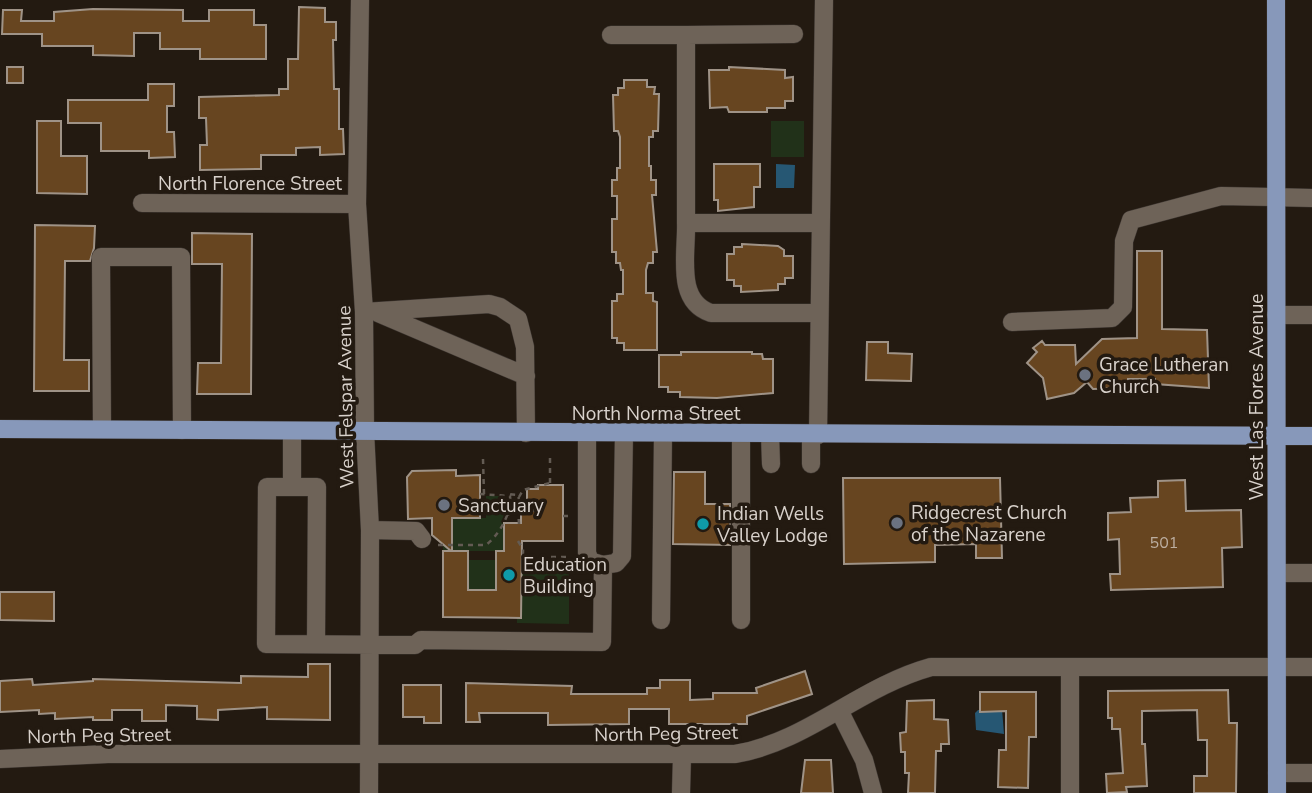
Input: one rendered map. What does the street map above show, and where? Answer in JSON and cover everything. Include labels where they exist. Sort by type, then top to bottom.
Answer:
[{"type":"main road","name":"West Las Flores Avenue","points":[[1276,0],[1277,793]]},
{"type":"main road","name":"North Norma Street","points":[[0,429],[1237,438],[1312,436]]},
{"type":"street","name":"West Felspar Avenue","points":[[360,0],[357,204],[369,311],[365,431],[370,530],[369,793]]},
{"type":"street","points":[[811,464],[815,435],[819,313],[824,0]]},
{"type":"street","points":[[611,35],[794,34]]},
{"type":"street","points":[[686,35],[687,293],[701,310],[712,313],[819,313]]},
{"type":"street","points":[[1012,322],[1112,318],[1123,307],[1124,241],[1131,220],[1221,196],[1312,198]]},
{"type":"street","name":"North Florence Street","points":[[142,203],[357,204]]},
{"type":"street","points":[[686,223],[820,223]]},
{"type":"street","points":[[102,429],[101,257],[181,257],[182,430]]},
{"type":"street","points":[[369,311],[468,304],[500,307],[518,319],[522,329],[526,376],[526,433]]},
{"type":"street","points":[[369,311],[526,376]]},
{"type":"street","points":[[1276,315],[1312,315]]},
{"type":"street","points":[[292,431],[292,487]]},
{"type":"street","points":[[587,433],[587,553],[590,561],[603,565],[616,563],[622,556],[624,433]]},
{"type":"street","points":[[661,620],[663,434]]},
{"type":"street","points":[[741,434],[741,620]]},
{"type":"street","points":[[770,434],[771,464]]},
{"type":"street","points":[[316,644],[317,487],[267,487],[266,644],[415,645],[421,640],[602,642],[603,565]]},
{"type":"street","points":[[370,530],[416,531],[422,539]]},
{"type":"street","points":[[1277,573],[1312,573]]},
{"type":"street","name":"North Peg Street","points":[[0,759],[96,754],[734,754],[766,749],[883,683],[930,667],[1312,667]]},
{"type":"street","points":[[1070,668],[1070,793]]},
{"type":"street","points":[[839,710],[864,760],[873,793]]},
{"type":"street","points":[[681,793],[682,756]]},
{"type":"street","points":[[1277,773],[1312,773]]},
{"type":"path","points":[[519,523],[519,497],[523,490],[550,484],[550,458]]},
{"type":"path","points":[[483,459],[482,494],[508,494],[519,497]]},
{"type":"path","points":[[442,539],[442,545],[490,543],[511,505],[508,494]]},
{"type":"path","points":[[507,514],[519,508],[535,509]]},
{"type":"path","points":[[563,516],[569,516]]},
{"type":"path","points":[[519,541],[523,549],[522,557],[569,557]]},
{"type":"path","points":[[465,545],[465,551]]},
{"type":"green space","points":[[771,121],[804,121],[804,157],[771,157]]},
{"type":"green space","points":[[486,496],[503,496],[509,503],[501,522],[504,524],[504,551],[443,551],[443,539],[452,518],[486,518]]},
{"type":"green space","points":[[521,559],[562,559],[562,573],[569,573],[569,624],[517,623],[517,618],[521,617]]},
{"type":"green space","points":[[468,560],[496,560],[496,590],[468,590]]},
{"type":"water","points":[[776,164],[795,165],[794,188],[776,188]]},
{"type":"water","points":[[1002,709],[1004,734],[976,730],[975,713],[978,710]]},
{"type":"building","points":[[299,7],[325,8],[325,22],[336,22],[336,40],[333,40],[334,89],[339,89],[339,129],[343,129],[344,154],[320,155],[320,147],[296,148],[296,155],[261,155],[261,169],[200,170],[200,145],[207,145],[206,118],[199,118],[199,97],[279,95],[279,89],[288,89],[288,59],[298,59]]},
{"type":"building","points":[[93,9],[183,10],[183,21],[209,21],[209,10],[254,10],[254,25],[266,25],[266,59],[200,59],[200,49],[160,49],[160,33],[134,33],[134,56],[93,55],[93,46],[42,46],[42,34],[2,34],[3,10],[22,10],[21,21],[54,21],[54,12]]},
{"type":"building","points":[[7,67],[23,67],[23,83],[7,83]]},
{"type":"building","points":[[729,67],[785,70],[785,78],[793,77],[793,101],[785,101],[785,108],[767,108],[767,112],[729,112],[727,107],[710,108],[709,70],[729,70]]},
{"type":"building","points":[[624,80],[647,80],[647,87],[655,87],[654,94],[659,94],[658,131],[653,131],[653,137],[649,137],[651,180],[656,180],[656,195],[652,195],[657,252],[653,252],[653,263],[648,263],[646,270],[646,293],[653,293],[653,301],[657,302],[657,350],[624,350],[624,343],[617,343],[617,338],[612,338],[612,301],[617,301],[617,294],[623,294],[623,270],[620,263],[616,263],[616,252],[612,252],[612,219],[617,219],[617,196],[612,196],[612,180],[617,180],[617,168],[620,168],[620,137],[618,131],[614,131],[613,95],[618,95],[618,88],[624,88]]},
{"type":"building","points":[[148,84],[174,84],[174,106],[167,106],[167,132],[174,132],[175,157],[149,158],[149,151],[101,151],[101,123],[68,123],[68,100],[148,100]]},
{"type":"building","points":[[37,121],[61,121],[61,156],[87,156],[87,194],[37,193]]},
{"type":"building","points":[[714,164],[760,164],[760,187],[754,187],[754,207],[718,211],[718,200],[714,200]]},
{"type":"building","points":[[35,225],[95,226],[94,248],[90,261],[65,261],[64,360],[89,360],[89,391],[34,391]]},
{"type":"building","points":[[192,233],[252,234],[251,394],[197,394],[198,363],[221,363],[222,264],[192,264]]},
{"type":"building","points":[[742,244],[778,246],[784,250],[784,256],[793,256],[793,278],[785,278],[785,284],[778,284],[778,290],[741,292],[741,286],[734,286],[734,280],[727,280],[727,254],[734,254],[734,247],[742,247]]},
{"type":"building","points":[[1137,251],[1162,251],[1162,329],[1207,330],[1209,388],[1155,384],[1155,379],[1128,379],[1128,388],[1093,389],[1087,382],[1074,393],[1047,399],[1043,378],[1027,363],[1037,352],[1033,348],[1042,341],[1045,345],[1075,345],[1076,364],[1102,339],[1137,338]]},
{"type":"building","points":[[867,342],[888,342],[888,353],[912,354],[911,381],[866,380]]},
{"type":"building","points":[[681,352],[762,354],[763,359],[773,359],[773,393],[717,398],[680,397],[680,392],[668,392],[668,387],[659,387],[659,355],[681,355]]},
{"type":"building","points":[[456,470],[456,476],[480,475],[480,518],[452,518],[452,551],[468,551],[468,590],[496,590],[496,551],[504,551],[504,523],[521,523],[521,512],[527,512],[527,489],[538,489],[538,485],[563,485],[563,541],[522,541],[521,618],[443,617],[443,551],[451,551],[432,535],[432,518],[408,519],[407,477],[412,471]]},
{"type":"building","name":"Indian Wells Valley Lodge","points":[[674,472],[705,472],[705,504],[730,504],[730,545],[673,544]]},
{"type":"building","points":[[843,478],[1000,478],[1002,558],[976,558],[976,544],[935,545],[935,562],[844,564]]},
{"type":"building","points":[[1185,480],[1186,511],[1241,510],[1242,547],[1222,548],[1223,587],[1111,590],[1110,574],[1120,574],[1119,539],[1108,540],[1108,513],[1131,512],[1130,498],[1158,497],[1158,481]]},
{"type":"building","points":[[0,592],[54,592],[54,621],[0,620]]},
{"type":"building","points":[[308,664],[330,664],[330,720],[267,719],[267,707],[218,710],[218,720],[197,719],[197,706],[166,705],[166,721],[142,721],[142,710],[112,710],[112,720],[93,720],[93,717],[55,719],[55,713],[39,714],[39,710],[0,712],[0,681],[32,679],[33,685],[93,679],[241,683],[241,676],[308,677]]},
{"type":"building","points":[[805,671],[812,694],[747,716],[747,724],[669,724],[669,709],[629,709],[629,724],[548,725],[548,713],[479,713],[480,722],[466,722],[466,683],[572,686],[571,694],[647,694],[647,688],[660,688],[660,680],[690,680],[690,700],[713,699],[713,693],[757,693],[756,688]]},
{"type":"building","points":[[403,685],[441,685],[441,723],[424,723],[424,717],[403,717]]},
{"type":"building","points":[[1228,690],[1229,723],[1237,723],[1236,793],[1194,793],[1194,776],[1207,776],[1207,740],[1198,740],[1197,710],[1142,711],[1142,744],[1145,744],[1147,786],[1126,787],[1127,792],[1107,793],[1106,774],[1123,773],[1120,729],[1112,729],[1112,718],[1108,718],[1108,691]]},
{"type":"building","points":[[980,692],[1036,692],[1036,737],[1029,737],[1028,788],[998,787],[999,750],[1006,750],[1006,711],[980,712]]},
{"type":"building","points":[[934,700],[934,719],[948,720],[949,744],[941,744],[941,751],[936,751],[935,793],[908,793],[909,773],[905,773],[905,752],[901,752],[900,733],[906,732],[907,701]]},
{"type":"building","points":[[805,760],[831,760],[833,793],[801,793]]},
{"type":"place","name":"Grace Lutheran Church","points":[[1085,375]]},
{"type":"place","name":"Sanctuary","points":[[444,505]]},
{"type":"place","name":"Ridgecrest Church of the Nazarene","points":[[897,523]]},
{"type":"place","name":"Indian Wells Valley Lodge","points":[[703,524]]},
{"type":"place","name":"Education Building","points":[[509,575]]}]
